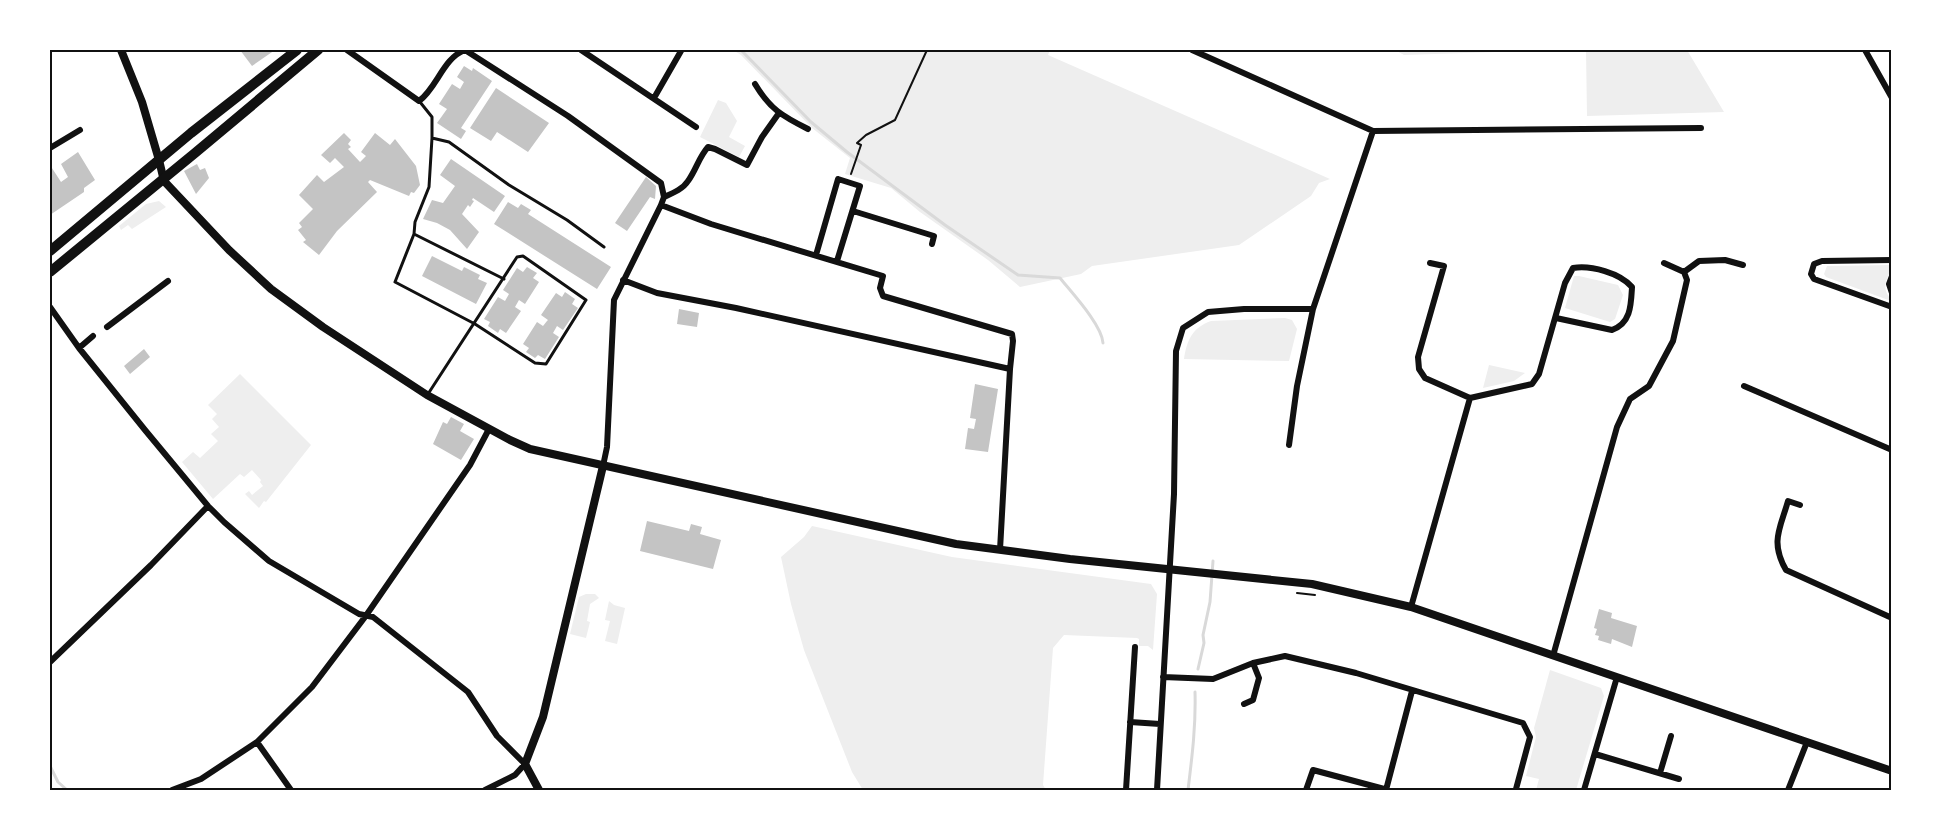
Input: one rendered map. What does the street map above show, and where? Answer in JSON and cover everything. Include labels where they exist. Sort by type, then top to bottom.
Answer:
[{"type":"highway","points":[[50,251],[297,50]]},
{"type":"highway","points":[[50,272],[318,50]]},
{"type":"main road","points":[[159,160],[163,179],[236,257],[272,289],[352,347],[427,395],[530,449],[918,537],[1000,550],[1312,584],[1411,607],[1892,771]]},
{"type":"street","points":[[121,50],[142,102],[159,160]]},
{"type":"street","points":[[347,50],[419,101],[426,96],[456,53],[465,50],[514,80],[648,172],[661,183],[664,197],[614,300],[607,447],[543,717],[525,765],[515,776],[485,790]]},
{"type":"street","points":[[581,50],[696,126]]},
{"type":"street","points":[[1192,50],[1373,131],[1701,128]]},
{"type":"street","points":[[1865,50],[1892,98]]},
{"type":"street","points":[[654,98],[681,51]]},
{"type":"street","points":[[754,84],[765,101],[779,113],[808,129]]},
{"type":"street","points":[[664,197],[687,182],[708,147],[747,165],[762,137],[779,113]]},
{"type":"street","points":[[50,147],[80,130]]},
{"type":"street","points":[[1288,445],[1297,386],[1313,309],[1373,131]]},
{"type":"street","points":[[816,255],[838,179],[860,186],[837,261]]},
{"type":"street","points":[[661,205],[711,224],[884,276],[880,288],[883,296],[1012,334],[1000,550]]},
{"type":"street","points":[[853,211],[934,236],[932,244]]},
{"type":"street","points":[[1684,272],[1699,261],[1725,260],[1743,264]]},
{"type":"street","points":[[1892,260],[1817,261],[1811,267],[1811,274],[1814,279],[1892,307]]},
{"type":"street","points":[[1430,263],[1444,266],[1418,357],[1419,369],[1425,378],[1470,398],[1532,384],[1539,374],[1564,283],[1573,268],[1590,268],[1626,281],[1632,287],[1626,322],[1612,330],[1556,318]]},
{"type":"street","points":[[1553,656],[1617,427],[1630,399],[1648,387],[1673,341],[1687,280],[1684,272],[1664,263]]},
{"type":"street","points":[[1892,276],[1889,284],[1892,293]]},
{"type":"street","points":[[623,280],[657,293],[1010,369]]},
{"type":"street","points":[[106,327],[168,281]]},
{"type":"street","points":[[51,308],[79,348],[208,506],[242,539],[270,561],[365,616],[373,617],[468,692],[497,736],[525,765],[539,790]]},
{"type":"street","points":[[1157,790],[1170,570],[1176,351],[1183,328],[1208,312],[1244,309],[1313,309]]},
{"type":"street","points":[[79,348],[93,336]]},
{"type":"street","points":[[1744,386],[1892,450]]},
{"type":"street","points":[[1411,607],[1470,398]]},
{"type":"street","points":[[172,790],[201,779],[257,742],[312,687],[365,616],[470,465],[489,429]]},
{"type":"street","points":[[1800,505],[1788,501],[1776,544],[1779,558],[1786,570],[1892,618]]},
{"type":"street","points":[[50,662],[151,565],[208,506]]},
{"type":"street","points":[[1126,790],[1135,647]]},
{"type":"street","points":[[1163,677],[1213,679],[1253,663],[1285,656],[1356,673],[1523,723],[1530,737],[1516,789]]},
{"type":"street","points":[[1244,704],[1253,700],[1259,678],[1253,663]]},
{"type":"street","points":[[1584,790],[1617,677]]},
{"type":"street","points":[[1306,790],[1313,770],[1387,790],[1412,691]]},
{"type":"street","points":[[1130,722],[1160,724]]},
{"type":"street","points":[[1660,773],[1671,736]]},
{"type":"street","points":[[257,742],[291,790]]},
{"type":"street","points":[[1788,790],[1807,742]]},
{"type":"street","points":[[1595,754],[1679,779]]},
{"type":"lane","points":[[419,101],[432,117],[429,187],[395,282],[475,324],[535,363],[546,364],[586,300],[523,256],[517,257],[475,324],[427,395]]},
{"type":"lane","points":[[432,138],[449,142],[509,185],[567,220],[604,247]]},
{"type":"lane","points":[[414,234],[504,279]]},
{"type":"path","points":[[852,171],[861,145],[857,143],[866,135],[895,120],[927,50]]},
{"type":"path","points":[[1290,592],[1322,596]]},
{"type":"shaded area","points":[[733,50],[1050,50],[1048,55],[1330,179],[1319,183],[1311,196],[1239,245],[1092,266],[1081,274],[1020,287],[988,260],[920,212],[891,188],[845,174],[850,158],[812,128],[741,55]]},
{"type":"shaded area","points":[[1395,50],[1558,50],[1404,55]]},
{"type":"shaded area","points":[[1586,50],[1687,50],[1724,112],[1587,116]]},
{"type":"shaded area","points":[[718,100],[726,103],[737,121],[729,137],[745,146],[739,157],[700,137]]},
{"type":"shaded area","points":[[159,201],[166,207],[132,229],[128,225],[121,230],[119,226],[146,204]]},
{"type":"shaded area","points":[[1891,265],[1885,288],[1891,301],[1826,277],[1824,274],[1827,266]]},
{"type":"shaded area","points":[[1574,276],[1618,285],[1623,295],[1615,319],[1610,322],[1565,308]]},
{"type":"shaded area","points":[[1285,318],[1292,320],[1297,329],[1289,361],[1184,359],[1187,346],[1195,331],[1211,321]]},
{"type":"shaded area","points":[[1489,365],[1525,373],[1514,381],[1483,388]]},
{"type":"shaded area","points":[[240,374],[311,445],[259,508],[245,494],[249,491],[252,495],[263,486],[252,470],[244,477],[240,474],[213,499],[182,462],[193,452],[200,458],[218,441],[211,434],[219,427],[212,419],[217,414],[208,405]]},
{"type":"shaded area","points":[[812,526],[952,557],[1151,584],[1157,594],[1153,650],[1148,646],[1139,646],[1137,638],[1064,635],[1053,648],[1043,785],[1046,790],[863,790],[852,772],[804,650],[781,557],[804,537]]},
{"type":"shaded area","points":[[595,594],[599,598],[590,604],[587,621],[590,622],[586,638],[570,634],[579,597]]},
{"type":"shaded area","points":[[609,601],[625,608],[617,644],[605,641],[610,621],[605,620]]},
{"type":"shaded area","points":[[1550,670],[1601,688],[1604,696],[1576,790],[1536,790],[1539,779],[1526,776],[1536,737],[1534,728]]},
{"type":"building","points":[[240,50],[275,50],[252,66]]},
{"type":"building","points":[[464,66],[472,71],[473,68],[492,81],[461,128],[466,131],[461,139],[437,123],[447,109],[439,104],[452,84],[460,89],[464,82],[457,77]]},
{"type":"building","points":[[496,88],[549,123],[528,152],[497,132],[491,141],[470,128]]},
{"type":"building","points":[[344,133],[351,140],[348,144],[351,147],[348,149],[360,162],[366,156],[361,152],[375,133],[390,145],[395,139],[416,166],[420,185],[409,196],[370,180],[368,182],[377,192],[337,231],[319,255],[303,242],[306,240],[298,230],[302,227],[299,223],[313,209],[299,195],[317,175],[324,182],[344,167],[335,158],[330,163],[321,155]]},
{"type":"building","points":[[78,152],[95,180],[84,188],[84,192],[50,215],[50,165],[61,182],[68,177],[61,164]]},
{"type":"building","points":[[451,159],[505,196],[494,212],[473,198],[474,201],[470,207],[468,205],[462,214],[479,232],[467,249],[450,230],[423,219],[432,200],[443,203],[455,186],[440,175]]},
{"type":"building","points":[[197,164],[200,170],[205,168],[209,178],[196,194],[184,171]]},
{"type":"building","points":[[646,177],[656,186],[655,199],[650,197],[627,231],[615,223]]},
{"type":"building","points":[[508,202],[518,208],[521,204],[531,210],[528,214],[611,267],[597,289],[494,224]]},
{"type":"building","points":[[432,256],[462,271],[464,267],[480,275],[478,279],[487,283],[476,304],[422,276]]},
{"type":"building","points":[[527,267],[537,273],[533,278],[539,282],[525,304],[519,300],[515,307],[521,311],[506,333],[500,329],[498,333],[488,326],[490,322],[484,319],[498,297],[505,301],[509,294],[503,290],[517,268],[523,272]]},
{"type":"building","points":[[565,292],[575,299],[572,304],[578,308],[563,330],[557,326],[553,333],[559,337],[545,359],[538,355],[535,358],[526,352],[529,348],[523,344],[537,322],[543,326],[548,320],[541,315],[556,293],[562,297]]},
{"type":"building","points":[[679,309],[699,313],[697,327],[677,324]]},
{"type":"building","points":[[144,349],[150,357],[130,374],[124,366]]},
{"type":"building","points":[[975,384],[998,389],[988,452],[965,449],[968,428],[974,429],[976,419],[970,418]]},
{"type":"building","points":[[451,417],[464,424],[460,431],[474,439],[461,460],[433,444],[443,422],[447,424]]},
{"type":"building","points":[[647,521],[689,531],[691,524],[702,527],[700,534],[721,540],[713,569],[640,551]]},
{"type":"building","points":[[1599,609],[1612,613],[1611,618],[1637,626],[1632,647],[1612,639],[1611,644],[1598,640],[1599,636],[1595,635],[1597,629],[1594,628]]},
{"type":"waterway","points":[[741,50],[811,122],[847,152],[945,225],[1018,275],[1060,278],[1098,327],[1103,343]]},
{"type":"waterway","points":[[1198,669],[1210,602],[1213,561]]},
{"type":"waterway","points":[[1188,790],[1195,692]]},
{"type":"waterway","points":[[50,766],[58,782],[67,790]]}]
